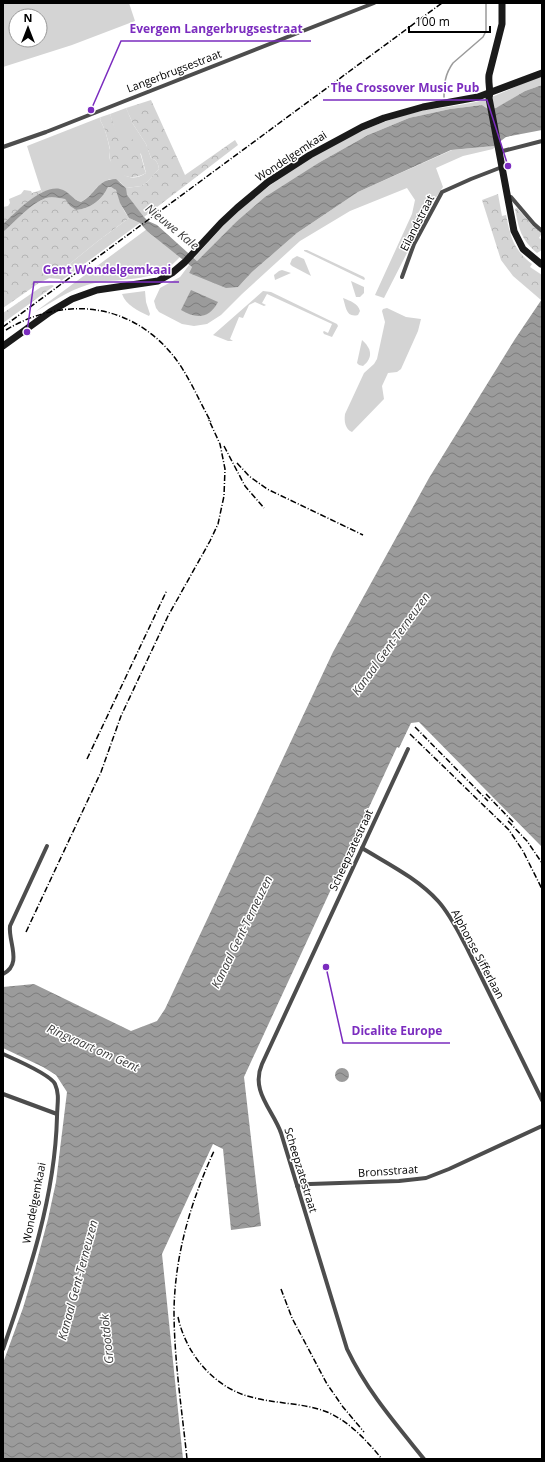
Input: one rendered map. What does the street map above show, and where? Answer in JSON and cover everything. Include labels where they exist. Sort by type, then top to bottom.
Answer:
[{"type":"main road","points":[[502,3],[503,16],[488,83],[490,93],[489,98],[514,231],[523,249],[540,264]]},
{"type":"main road","name":"Wondelgemkaai","points":[[3,346],[50,312],[72,299],[97,290],[158,281],[172,274],[191,256],[221,223],[252,194],[287,169],[338,139],[362,127],[405,111],[423,106],[478,98],[525,78],[542,73]]},
{"type":"street","name":"Langerbrugsestraat","points":[[3,146],[46,132],[374,3]]},
{"type":"street","points":[[499,152],[542,141]]},
{"type":"street","name":"Eilandstraat","points":[[402,277],[414,244],[442,192],[502,167]]},
{"type":"street","points":[[508,198],[511,197],[534,224],[542,230]]},
{"type":"street","name":"Scheepzatestraat","points":[[408,749],[262,1064],[258,1076],[261,1096],[278,1125],[347,1349],[362,1378],[380,1405],[424,1459]]},
{"type":"street","points":[[3,974],[9,971],[14,958],[10,937],[10,926],[47,846]]},
{"type":"street","name":"Alphonse Sifferlaan","points":[[362,848],[418,882],[439,902],[462,938],[542,1100]]},
{"type":"street","name":"Wondelgemkaai","points":[[3,1054],[48,1076],[54,1082],[58,1097],[55,1152],[47,1199],[37,1244],[24,1288],[3,1348]]},
{"type":"street","points":[[3,1094],[57,1114]]},
{"type":"street","name":"Bronsstraat","points":[[297,1186],[310,1184],[399,1181],[426,1178],[542,1126]]},
{"type":"green space","points":[[3,3],[129,3],[135,21],[72,45],[3,67]]},
{"type":"green space","points":[[542,76],[542,85],[525,91],[497,108],[488,109],[482,105],[450,109],[409,118],[368,135],[320,162],[236,222],[197,261],[194,258],[240,210],[258,195],[297,167],[339,142],[383,122],[423,111],[480,101]]},
{"type":"green space","points":[[151,100],[185,175],[235,140],[238,145],[144,217],[126,195],[126,188],[141,186],[146,183],[159,169],[156,162],[151,158],[146,144],[133,124],[126,108]]},
{"type":"green space","points":[[126,108],[133,124],[146,144],[151,158],[159,167],[159,169],[146,183],[141,186],[126,188],[120,182],[110,179],[97,187],[81,202],[61,190],[51,190],[42,193],[27,146],[101,117],[100,120],[110,150],[111,162],[122,174],[126,176],[133,178],[146,173],[141,154],[117,137],[110,114]]},
{"type":"green space","points":[[110,114],[118,137],[131,138],[135,142],[141,154],[146,173],[136,177],[122,175],[112,164],[107,138],[100,120],[101,117]]},
{"type":"green space","points":[[495,144],[493,149],[463,156],[436,168],[443,187],[433,202],[384,298],[375,295],[412,214],[415,200],[407,188],[350,211],[300,241],[221,315],[207,324],[194,326],[182,324],[159,312],[156,308],[154,301],[160,288],[180,277],[189,265],[192,267],[189,273],[238,287],[252,272],[297,233],[358,192],[452,150],[494,146]]},
{"type":"green space","points":[[108,187],[116,190],[121,204],[129,218],[56,275],[39,283],[3,308],[3,232],[34,204],[48,197],[65,199],[70,206],[76,210],[91,206],[99,200]]},
{"type":"green space","points":[[24,190],[31,191],[32,193],[41,190],[42,193],[18,210],[3,224],[3,207],[8,206],[10,203],[9,199],[21,194]]},
{"type":"green space","points":[[498,194],[502,216],[506,215],[517,248],[532,264],[530,267],[542,275],[541,300],[513,276],[501,260],[482,200]]},
{"type":"green space","points":[[517,208],[533,226],[542,233],[539,238],[542,240],[542,250],[537,253],[527,243],[522,234],[515,209]]},
{"type":"green space","points":[[129,218],[140,223],[61,281],[60,279],[48,278],[56,275]]},
{"type":"green space","points":[[147,229],[180,257],[168,268],[145,277],[106,281],[80,287],[35,312]]},
{"type":"green space","points":[[304,250],[307,250],[364,277],[365,279],[364,280]]},
{"type":"green space","points":[[297,256],[304,259],[311,276],[290,264],[292,259]]},
{"type":"green space","points":[[282,270],[291,273],[275,280],[274,275]]},
{"type":"green space","points":[[351,281],[364,287],[364,293],[360,297],[356,297]]},
{"type":"green space","points":[[54,286],[3,323],[3,313],[41,287]]},
{"type":"green space","points":[[145,291],[146,302],[150,314],[149,316],[129,304],[122,294]]},
{"type":"green space","points":[[263,291],[271,292],[337,324],[338,326],[332,337],[324,334],[323,332],[328,333],[332,324],[267,294],[262,303],[266,305],[264,306],[255,302],[249,305],[243,318],[239,317],[230,339],[233,341],[228,341],[213,335]]},
{"type":"green space","points":[[343,298],[359,308],[360,311],[358,315],[351,315],[347,311]]},
{"type":"green space","points":[[387,308],[406,317],[421,319],[418,331],[401,369],[397,372],[388,373],[382,386],[384,399],[352,432],[348,429],[346,424],[345,414],[364,373],[374,364],[377,359],[385,322],[382,311],[383,309]]},
{"type":"green space","points":[[362,340],[368,346],[370,353],[369,359],[363,366],[357,363]]},
{"type":"water","points":[[542,85],[542,130],[506,137],[494,146],[451,150],[358,192],[297,233],[252,272],[238,287],[226,288],[189,273],[192,267],[147,231],[140,223],[129,218],[120,203],[116,190],[111,187],[108,187],[99,200],[91,206],[76,210],[70,206],[65,199],[48,197],[34,204],[3,232],[3,224],[30,200],[45,191],[60,189],[81,202],[86,199],[100,184],[116,179],[126,188],[127,195],[144,217],[148,221],[157,225],[197,261],[236,222],[265,197],[320,162],[368,135],[409,118],[450,109],[482,105],[488,109],[496,108],[525,91]]},
{"type":"water","points":[[191,290],[218,302],[211,312],[202,316],[197,316],[181,310]]},
{"type":"water","points":[[542,299],[542,847],[419,722],[411,723],[399,748],[397,747],[244,1077],[261,1226],[231,1230],[223,1149],[213,1144],[162,1254],[183,1459],[3,1459],[3,1363],[23,1308],[48,1219],[56,1182],[67,1092],[56,1075],[43,1067],[3,1048],[3,987],[34,984],[131,1031],[157,1021],[165,1009],[333,652],[429,478],[515,339]]},
{"type":"water","points":[[339,1068],[345,1068],[349,1072],[349,1078],[345,1082],[339,1082],[335,1078],[335,1072]]},
{"type":"waterway","points":[[444,97],[444,88],[450,67],[483,37],[486,31],[486,3]]},
{"type":"railway","points":[[3,327],[442,3]]},
{"type":"railway","points":[[6,330],[27,319],[49,312],[71,309],[93,310],[115,314],[135,323],[154,336],[171,353],[188,378],[211,422]]},
{"type":"railway","points":[[26,932],[101,772],[121,716],[168,616],[218,524],[224,496],[225,469],[220,444],[208,418]]},
{"type":"railway","points":[[224,446],[245,486],[264,508]]},
{"type":"railway","points":[[237,463],[249,476],[267,489],[363,535]]},
{"type":"railway","points":[[87,759],[167,590]]},
{"type":"railway","points":[[415,727],[488,801]]},
{"type":"railway","points":[[410,734],[509,830],[523,851],[542,889]]},
{"type":"railway","points":[[486,794],[514,823]]},
{"type":"railway","points":[[508,821],[527,841],[542,863]]},
{"type":"railway","points":[[187,1459],[175,1347],[175,1289],[177,1269],[186,1228],[198,1189],[214,1151]]},
{"type":"railway","points":[[281,1289],[292,1318],[327,1384],[343,1407],[364,1432]]},
{"type":"railway","points":[[178,1317],[188,1345],[205,1369],[216,1379],[241,1394],[255,1398],[300,1405],[327,1412],[350,1426],[364,1438],[382,1459]]},
{"type":"place","name":"Evergem Langerbrugsestraat","points":[[91,110]]},
{"type":"place","name":"The Crossover Music Pub","points":[[508,166]]},
{"type":"place","name":"Gent Wondelgemkaai","points":[[27,332]]},
{"type":"place","name":"Dicalite Europe","points":[[326,967]]},
{"type":"water label","name":"Nieuwe Kale","points":[[172,227]]},
{"type":"water label","name":"Kanaal Gent-Terneuzen","points":[[391,644]]},
{"type":"water label","name":"Kanaal Gent-Terneuzen","points":[[242,932]]},
{"type":"water label","name":"Ringvaart om Gent","points":[[93,1048]]},
{"type":"water label","name":"Kanaal Gent-Terneuzen","points":[[78,1280]]},
{"type":"water label","name":"Grootdok","points":[[107,1339]]}]
